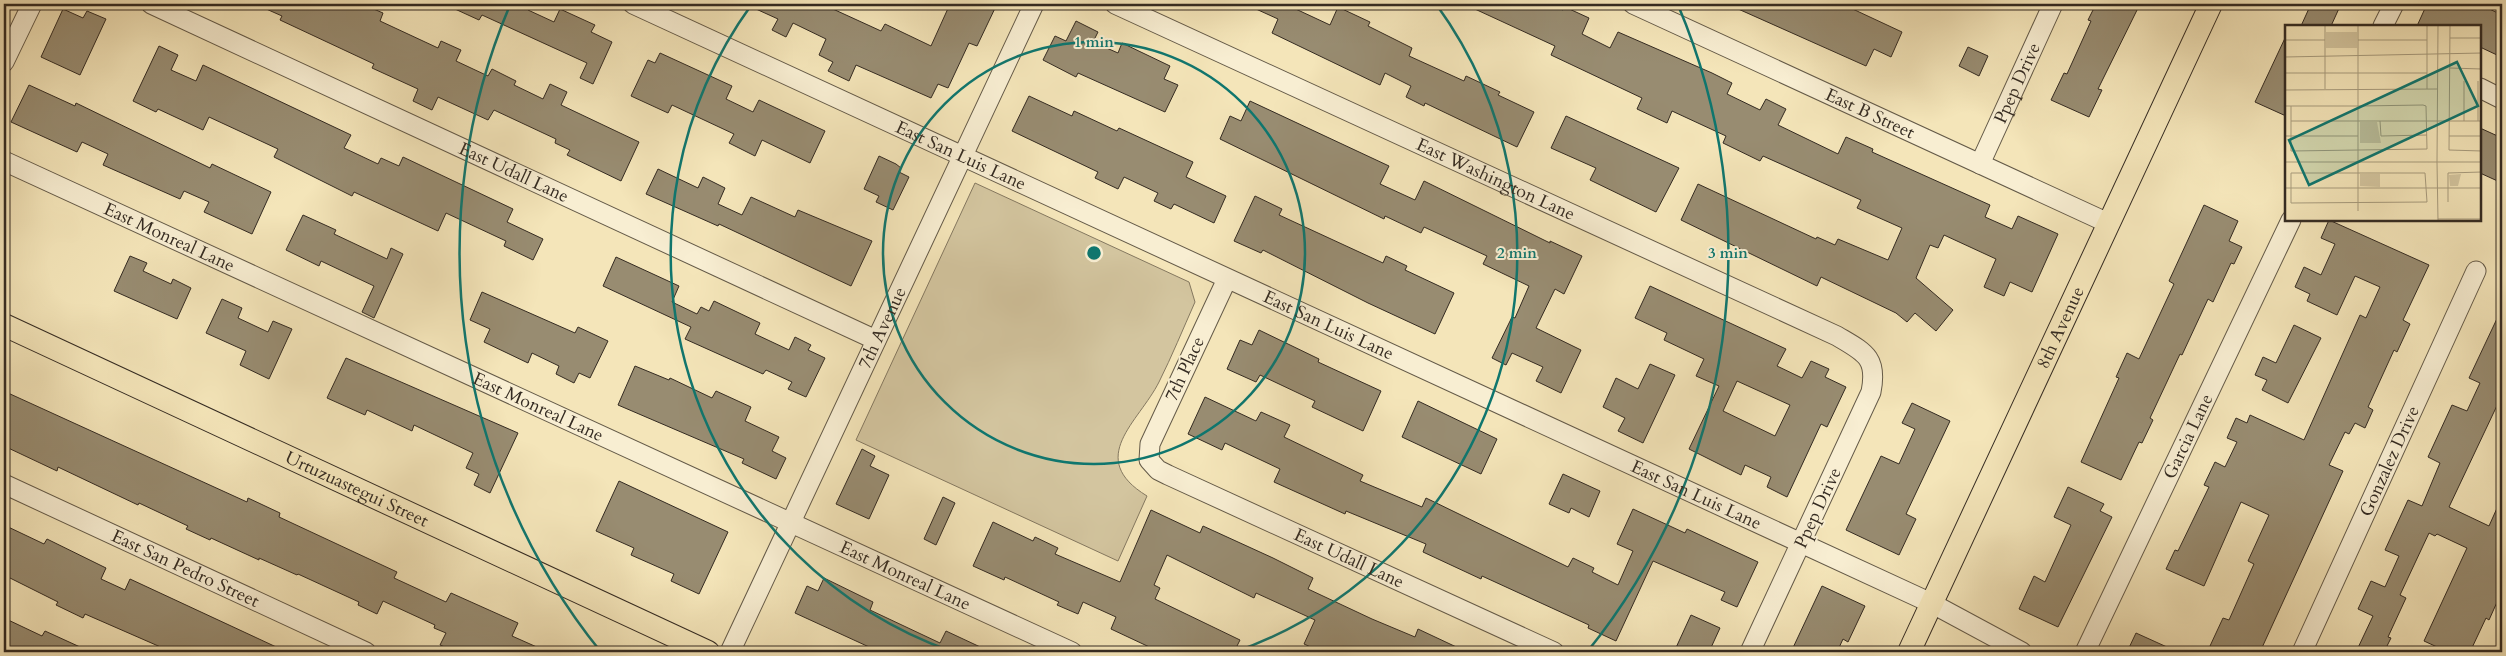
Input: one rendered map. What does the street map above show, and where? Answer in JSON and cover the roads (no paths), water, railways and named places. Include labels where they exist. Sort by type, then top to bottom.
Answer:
[{"type":"main road","name":"8th Avenue","points":[[1908,652],[2211,4]]},
{"type":"main road","name":"Urtuzuastegui Street","points":[[4,325],[708,652]]},
{"type":"street","points":[[4,62],[32,4]]},
{"type":"street","name":"East Udall Lane","points":[[151,4],[876,340]]},
{"type":"street","name":"East San Luis Lane","points":[[633,4],[1931,603],[2022,652]]},
{"type":"street","name":"7th Avenue","points":[[730,652],[1034,4]]},
{"type":"street","name":"East Washington Lane","points":[[1115,4],[1837,336],[1858,348],[1872,361]]},
{"type":"street","name":"East B Street","points":[[1633,4],[2108,223]]},
{"type":"street","name":"Ppep Drive","points":[[1980,164],[2054,4]]},
{"type":"street","points":[[2384,25],[2394,4]]},
{"type":"street","points":[[2481,88],[2502,99]]},
{"type":"street","name":"East Monreal Lane","points":[[4,161],[1072,652]]},
{"type":"street","name":"Garcia Lane","points":[[2085,652],[2291,221]]},
{"type":"street","name":"Gonzalez Drive","points":[[2302,652],[2476,270]]},
{"type":"street","name":"7th Place","points":[[1149,460],[1150,444],[1227,279]]},
{"type":"street","name":"Ppep Drive","points":[[1750,652],[1871,392],[1874,377],[1872,361]]},
{"type":"street","name":"East Udall Lane","points":[[1149,460],[1158,470],[1168,475],[1554,652]]},
{"type":"street","name":"East San Pedro Street","points":[[4,484],[366,652]]}]
